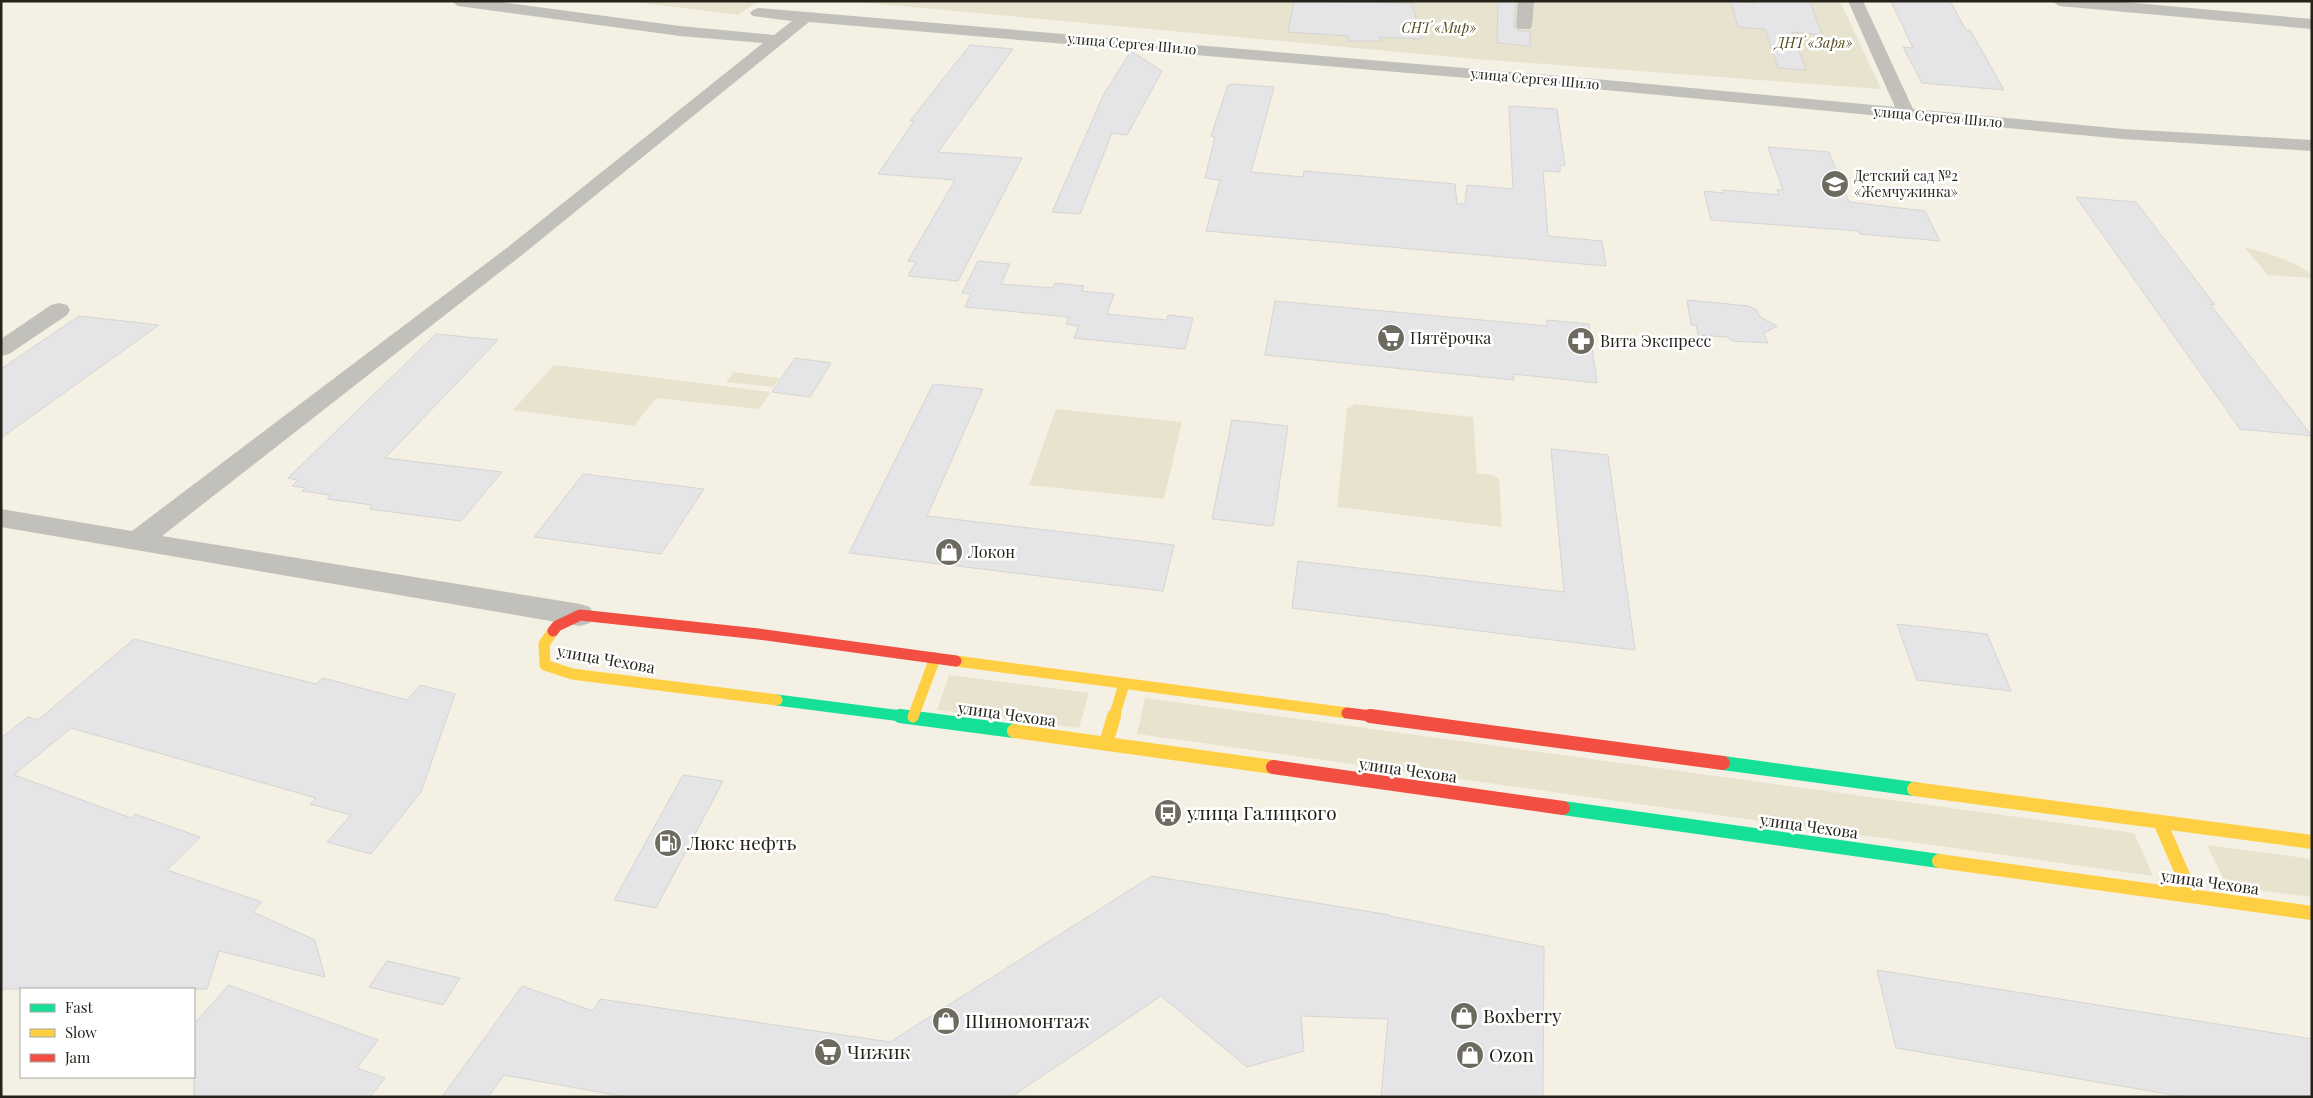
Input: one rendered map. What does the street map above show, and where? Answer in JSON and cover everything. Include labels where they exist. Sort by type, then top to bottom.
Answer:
[{"type":"street","points":[[458,1],[680,30],[778,40]]},
{"type":"street","points":[[680,30],[758,13],[772,1]]},
{"type":"street","points":[[1524,26],[1526,1]]},
{"type":"street","points":[[1856,1],[1907,114]]},
{"type":"street","points":[[2059,1],[2312,24]]},
{"type":"street","name":"улица Сергея Шило","points":[[758,13],[1207,50],[2123,134],[2312,146]]},
{"type":"street","points":[[137,541],[514,251],[806,17]]},
{"type":"street","points":[[1,349],[59,310]]},
{"type":"street","points":[[1,518],[580,615],[758,634],[2312,842]]},
{"type":"street","name":"улица Чехова","points":[[580,615],[557,626],[544,644],[545,665],[572,674],[913,717],[2312,913]]},
{"type":"street","points":[[913,717],[936,658]]},
{"type":"street","points":[[1106,744],[1124,684]]},
{"type":"street","points":[[2160,822],[2192,896]]},
{"type":"green space","points":[[627,1],[759,1],[738,15]]},
{"type":"green space","name":"ДНТ «Заря»","points":[[846,1],[1840,1],[1881,89],[1475,59]]},
{"type":"green space","points":[[2244,247],[2288,261],[2312,275],[2312,278],[2268,275]]},
{"type":"green space","points":[[554,365],[771,392],[759,409],[656,398],[634,426],[513,410]]},
{"type":"green space","points":[[733,372],[780,378],[773,387],[726,382]]},
{"type":"green space","points":[[1355,404],[1473,417],[1477,473],[1492,475],[1499,479],[1502,527],[1337,507],[1347,409]]},
{"type":"green space","points":[[1056,409],[1182,422],[1164,499],[1029,485]]},
{"type":"green space","points":[[949,675],[1089,693],[1079,728],[937,710]]},
{"type":"green space","points":[[1145,698],[2134,833],[2153,876],[1137,734]]},
{"type":"green space","points":[[2207,845],[2312,859],[2312,897],[2227,886]]},
{"type":"building","points":[[1294,1],[1412,3],[1421,39],[1380,37],[1381,41],[1348,41],[1348,36],[1288,32]]},
{"type":"building","points":[[1498,1],[1516,1],[1514,27],[1518,31],[1530,31],[1530,46],[1497,43]]},
{"type":"building","points":[[1731,1],[1756,3],[1756,1],[1810,1],[1822,35],[1792,32],[1806,70],[1778,68],[1765,29],[1738,27]]},
{"type":"building","points":[[1891,1],[1950,1],[1966,30],[1970,30],[2004,90],[1922,83],[1903,47],[1913,48]]},
{"type":"building","points":[[970,45],[1013,49],[938,152],[1022,158],[958,281],[908,276],[916,262],[908,261],[955,180],[878,174],[914,121],[910,121]]},
{"type":"building","points":[[1131,51],[1162,71],[1127,135],[1112,133],[1080,214],[1052,212],[1104,94]]},
{"type":"building","points":[[1228,85],[1274,87],[1251,172],[1303,177],[1304,171],[1455,184],[1457,204],[1465,204],[1467,185],[1513,189],[1509,106],[1557,109],[1565,166],[1560,165],[1560,172],[1543,171],[1548,236],[1602,241],[1606,266],[1206,231],[1220,180],[1205,178],[1215,137],[1211,136]]},
{"type":"building","points":[[1768,147],[1829,152],[1849,202],[1925,211],[1940,241],[1860,234],[1859,231],[1711,220],[1704,191],[1723,193],[1723,190],[1779,195],[1777,190],[1783,190]]},
{"type":"building","points":[[2076,197],[2136,202],[2215,305],[2210,304],[2312,436],[2240,429]]},
{"type":"building","points":[[978,261],[1010,264],[1001,284],[1053,288],[1055,283],[1084,286],[1082,291],[1114,294],[1107,314],[1166,320],[1168,315],[1193,318],[1185,349],[1074,338],[1079,326],[1066,324],[1069,317],[965,307],[971,294],[962,293]]},
{"type":"building","points":[[1687,300],[1749,306],[1757,310],[1759,316],[1777,326],[1764,333],[1768,343],[1732,341],[1727,337],[1698,335],[1696,325],[1691,325]]},
{"type":"building","points":[[1275,301],[1547,326],[1547,320],[1589,324],[1597,383],[1513,374],[1514,380],[1265,355]]},
{"type":"building","points":[[79,316],[159,325],[1,438],[1,369]]},
{"type":"building","points":[[436,334],[498,340],[385,458],[502,472],[461,521],[369,509],[372,505],[327,499],[331,495],[302,491],[306,488],[292,486],[298,480],[288,478]]},
{"type":"building","points":[[795,358],[831,363],[810,397],[772,392]]},
{"type":"building","points":[[933,384],[983,389],[927,516],[1174,545],[1163,591],[849,553]]},
{"type":"building","points":[[1232,420],[1288,426],[1273,526],[1212,519]]},
{"type":"building","points":[[1551,449],[1608,455],[1635,650],[1292,608],[1298,561],[1564,592]]},
{"type":"building","points":[[583,474],[704,489],[661,554],[534,537]]},
{"type":"building","points":[[1897,624],[1987,634],[2011,691],[1917,680]]},
{"type":"building","points":[[134,639],[316,684],[323,678],[407,700],[420,685],[455,694],[421,792],[371,854],[327,842],[351,815],[310,804],[316,798],[71,728],[14,775],[131,818],[135,814],[200,837],[167,870],[262,902],[253,912],[315,940],[325,977],[219,951],[207,989],[1,989],[1,738],[28,717],[38,720]]},
{"type":"building","points":[[683,775],[723,781],[656,908],[614,900]]},
{"type":"building","points":[[1152,876],[1390,915],[1544,947],[1543,1097],[1381,1097],[1388,1019],[1301,1016],[1304,1051],[1247,1067],[1161,996],[1011,1097],[626,1097],[504,1075],[488,1097],[442,1097],[522,986],[593,1011],[600,999],[890,1042]]},
{"type":"building","points":[[387,961],[460,978],[443,1005],[369,987]]},
{"type":"building","points":[[1877,970],[2312,1039],[2312,1097],[2186,1097],[1896,1048]]},
{"type":"building","points":[[229,985],[378,1040],[357,1068],[385,1078],[370,1097],[194,1097],[195,1023]]},
{"type":"traffic: fast","points":[[777,700],[1014,731]]},
{"type":"traffic: fast","points":[[1723,763],[1914,789]]},
{"type":"traffic: fast","points":[[1563,808],[1939,861]]},
{"type":"traffic: slow","points":[[553,631],[544,644],[545,665],[572,674],[777,700]]},
{"type":"traffic: slow","points":[[913,717],[935,658]]},
{"type":"traffic: slow","points":[[956,661],[1347,713]]},
{"type":"traffic: slow","points":[[1106,744],[1124,684]]},
{"type":"traffic: slow","points":[[1014,731],[1273,767]]},
{"type":"traffic: slow","points":[[1914,789],[2312,842]]},
{"type":"traffic: slow","points":[[2160,822],[2192,896]]},
{"type":"traffic: slow","points":[[1939,861],[2312,913]]},
{"type":"traffic: jam","points":[[553,631],[557,626],[580,615],[758,634],[956,661]]},
{"type":"traffic: jam","points":[[1347,713],[1723,763]]},
{"type":"traffic: jam","points":[[1273,767],[1563,808]]},
{"type":"place","name":"Детский сад №2 «Жемчужинка»","points":[[1835,184]]},
{"type":"place","name":"Пятёрочка","points":[[1391,338]]},
{"type":"place","name":"Вита Экспресс","points":[[1581,341]]},
{"type":"place","name":"Локон","points":[[949,552]]},
{"type":"place","name":"улица Галицкого","points":[[1168,813]]},
{"type":"place","name":"Люкс нефть","points":[[668,843]]},
{"type":"place","name":"Boxberry","points":[[1464,1016]]},
{"type":"place","name":"Шиномонтаж","points":[[946,1021]]},
{"type":"place","name":"Чижик","points":[[828,1052]]},
{"type":"place","name":"Ozon","points":[[1470,1055]]},
{"type":"park label","name":"СНТ «Мир»","points":[[1439,28]]}]
